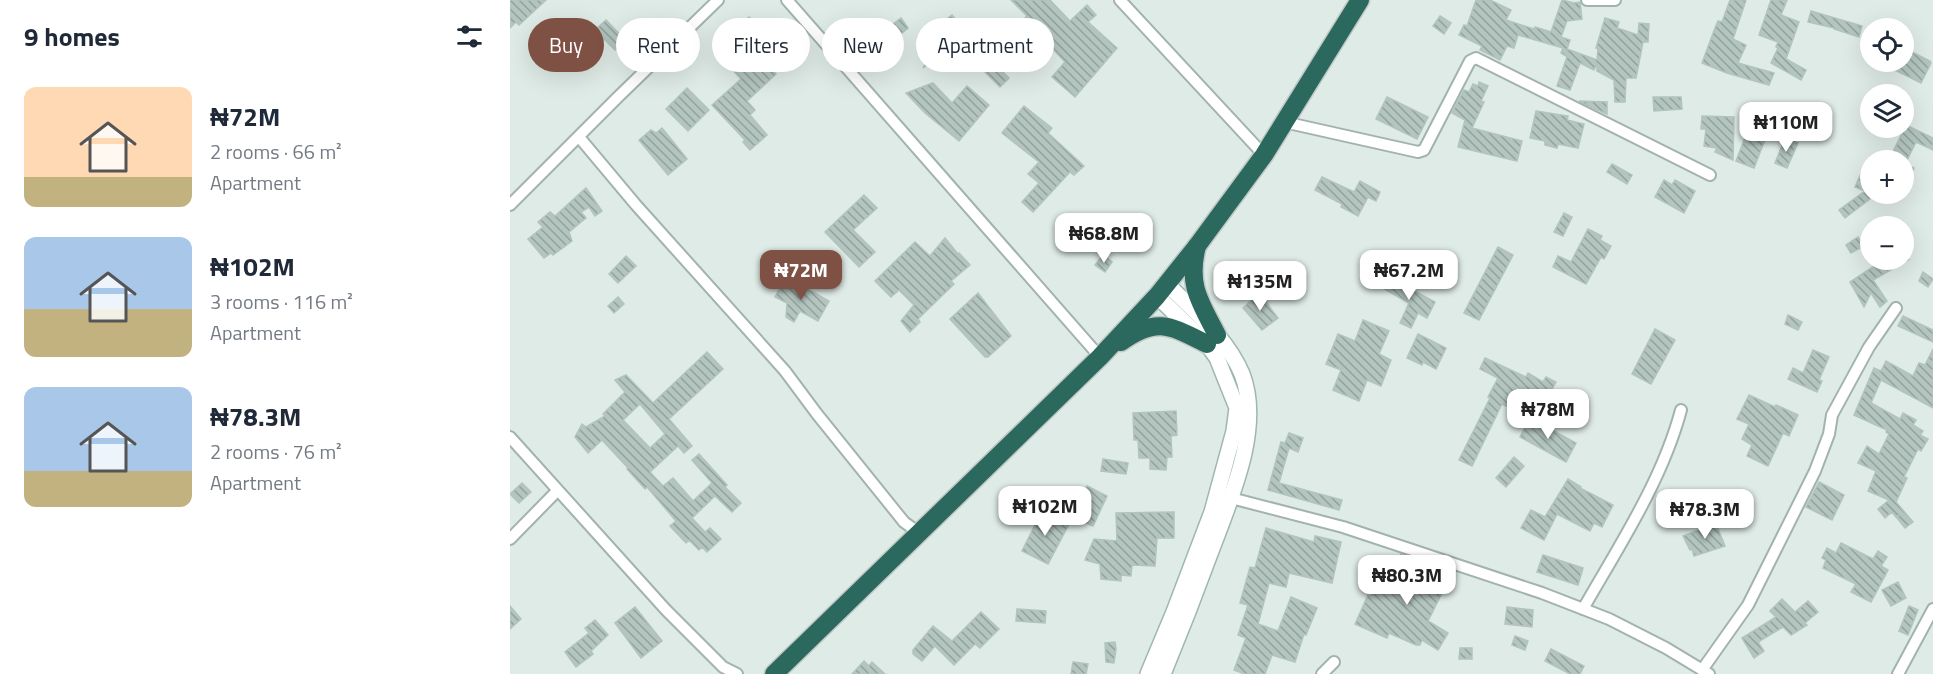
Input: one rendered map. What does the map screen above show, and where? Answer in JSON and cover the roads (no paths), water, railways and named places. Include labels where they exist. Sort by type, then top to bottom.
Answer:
[{"type":"highway","points":[[774,674],[1100,357],[1162,290],[1264,155],[1360,0]]},
{"type":"highway","points":[[1197,246],[1194,256],[1193,284],[1212,339]]},
{"type":"highway","points":[[1100,357],[1132,334],[1155,326],[1176,328],[1212,339]]},
{"type":"main road","points":[[1162,290],[1212,339],[1233,356],[1243,376],[1248,401],[1244,450],[1231,498],[1189,612],[1163,674]]},
{"type":"main road","points":[[1149,674],[1212,512],[1234,431],[1237,408],[1212,339]]},
{"type":"street","points":[[510,205],[718,0]]},
{"type":"street","points":[[787,0],[1100,357]]},
{"type":"street","points":[[1120,0],[1264,155]]},
{"type":"street","points":[[1587,0],[1615,0]]},
{"type":"street","points":[[1284,122],[1418,152],[1424,150],[1470,61],[1476,58],[1710,175]]},
{"type":"street","points":[[579,137],[636,205],[785,371],[904,522],[919,533]]},
{"type":"street","points":[[1231,498],[1343,527],[1542,593],[1642,634],[1705,672],[1748,605],[1815,471],[1829,434],[1832,415],[1869,347],[1896,308]]},
{"type":"street","points":[[1583,609],[1647,495],[1674,438],[1681,410]]},
{"type":"street","points":[[510,436],[666,610],[725,670],[737,674]]},
{"type":"street","points":[[510,539],[557,490]]},
{"type":"street","points":[[1898,674],[1933,609]]},
{"type":"street","points":[[1322,674],[1334,662]]}]
